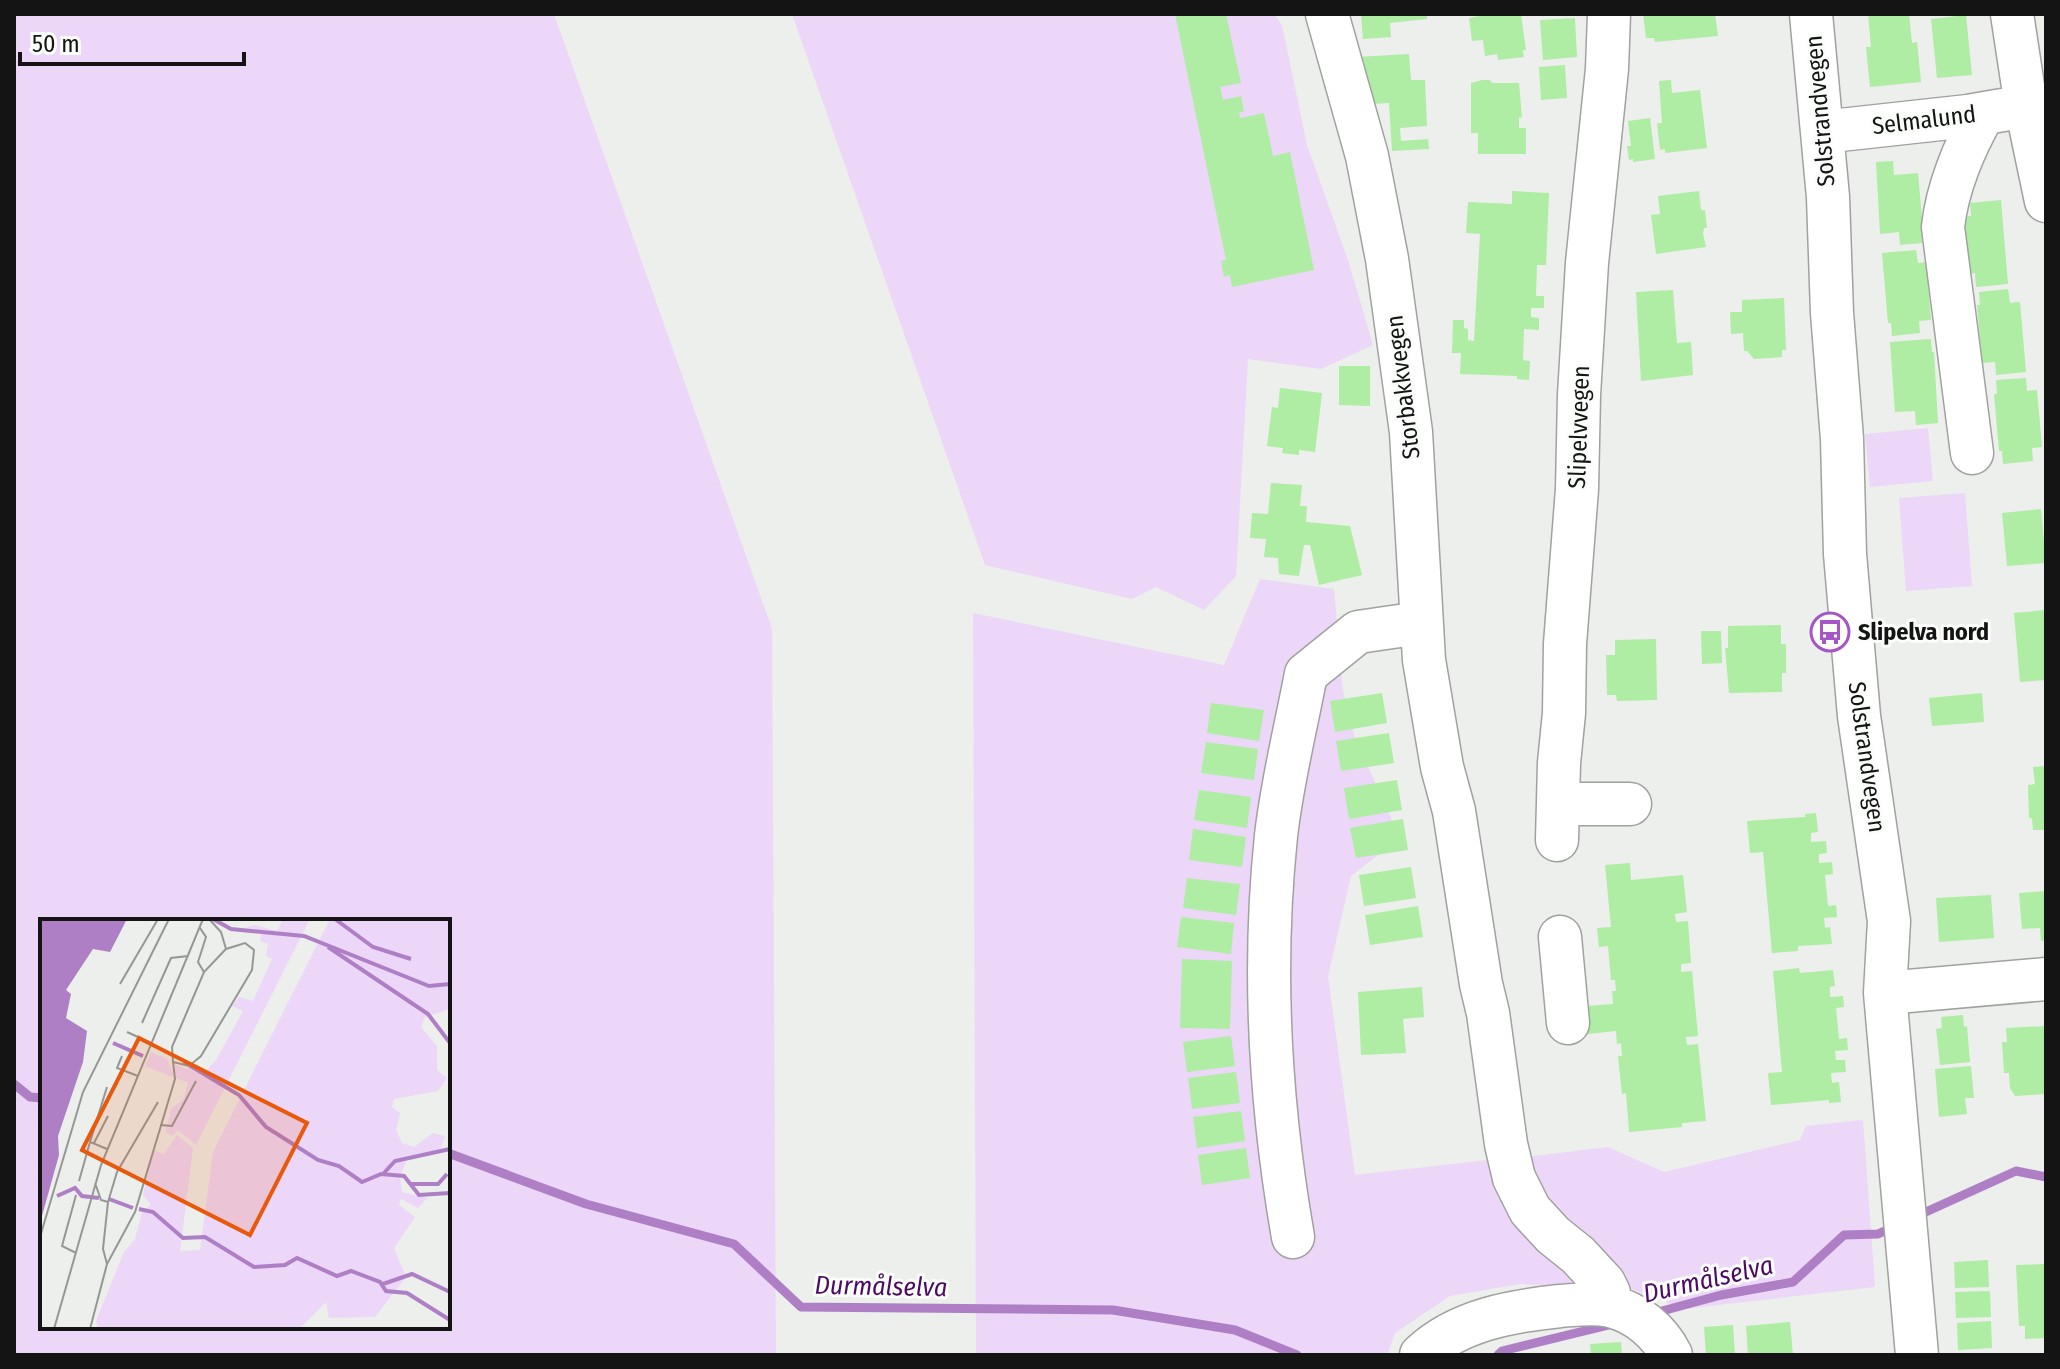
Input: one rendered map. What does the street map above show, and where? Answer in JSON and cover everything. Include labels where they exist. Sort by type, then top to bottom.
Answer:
[{"type":"street","name":"Storbakkvegen","points":[[1327,14],[1367,156],[1387,259],[1411,432],[1420,623],[1428,693],[1454,811],[1495,1052],[1506,1144],[1522,1197],[1541,1223],[1604,1283],[1609,1293],[1608,1305]]},
{"type":"street","name":"Slipelvvegen","points":[[1609,14],[1607,69],[1585,293],[1557,822],[1630,804]]},
{"type":"street","name":"Solstrandvegen","points":[[1811,14],[1828,197],[1832,313],[1842,439],[1845,554],[1859,716],[1889,921],[1885,993],[1917,1355]]},
{"type":"street","points":[[2012,14],[2026,106],[2046,201]]},
{"type":"street","name":"Selmalund","points":[[1822,132],[2026,106]]},
{"type":"street","points":[[1972,453],[1943,227],[1945,207],[1959,168],[1984,113]]},
{"type":"street","points":[[1293,1237],[1280,1161],[1268,995],[1277,834],[1306,674],[1358,632],[1420,623]]},
{"type":"street","points":[[1560,937],[1568,1023]]},
{"type":"street","points":[[1885,993],[2046,979]]},
{"type":"street","points":[[1421,1355],[1448,1335],[1501,1316],[1585,1304],[1608,1305],[1629,1313],[1647,1325],[1671,1355]]},
{"type":"shaded area","points":[[14,14],[554,14],[772,629],[776,1355],[14,1355]]},
{"type":"shaded area","points":[[792,14],[1274,14],[1282,25],[1307,145],[1348,260],[1373,345],[1321,369],[1248,359],[1236,576],[1204,610],[1156,587],[1132,599],[985,565]]},
{"type":"shaded area","points":[[1928,428],[1933,481],[1870,487],[1865,434]]},
{"type":"shaded area","points":[[1965,493],[1972,586],[1906,591],[1899,498]]},
{"type":"shaded area","points":[[1260,579],[1334,589],[1343,691],[1354,735],[1400,838],[1351,876],[1328,976],[1355,1175],[1497,1159],[1593,1287],[1520,1284],[1450,1296],[1395,1333],[1387,1355],[976,1355],[973,613],[1224,665]]},
{"type":"shaded area","points":[[1863,1120],[1875,1287],[1683,1309],[1621,1285],[1567,1235],[1517,1158],[1608,1147],[1664,1172],[1800,1140],[1806,1126]]},
{"type":"building","points":[[1175,14],[1226,14],[1241,83],[1220,87],[1223,100],[1241,96],[1244,111],[1239,113],[1240,118],[1264,113],[1273,156],[1290,152],[1314,270],[1232,287],[1230,275],[1224,277],[1221,261],[1226,260]]},
{"type":"building","points":[[1361,14],[1427,14],[1427,19],[1390,23],[1391,37],[1363,39]]},
{"type":"building","points":[[1479,14],[1521,14],[1526,50],[1523,50],[1524,57],[1498,60],[1497,54],[1485,56],[1483,40],[1472,41],[1469,18]]},
{"type":"building","points":[[1643,14],[1715,14],[1718,36],[1655,42],[1654,38],[1646,38]]},
{"type":"building","points":[[1868,14],[1909,14],[1912,43],[1917,42],[1921,82],[1870,87],[1866,47],[1871,47]]},
{"type":"building","points":[[1966,15],[1972,75],[1937,78],[1931,19]]},
{"type":"building","points":[[1575,18],[1577,57],[1543,60],[1540,20]]},
{"type":"building","points":[[1409,54],[1411,80],[1425,80],[1427,126],[1400,128],[1401,141],[1428,139],[1429,149],[1392,151],[1389,103],[1371,104],[1370,86],[1366,86],[1356,57]]},
{"type":"building","points":[[1565,65],[1567,98],[1541,100],[1539,67]]},
{"type":"building","points":[[1482,80],[1519,83],[1522,118],[1519,117],[1519,128],[1526,128],[1526,154],[1478,154],[1478,133],[1471,133],[1471,83]]},
{"type":"building","points":[[1671,80],[1672,93],[1700,90],[1707,148],[1665,153],[1665,149],[1660,150],[1657,123],[1662,123],[1659,81]]},
{"type":"building","points":[[1650,118],[1655,159],[1633,162],[1633,159],[1629,160],[1627,146],[1631,146],[1628,121]]},
{"type":"building","points":[[1893,161],[1894,175],[1918,173],[1922,243],[1900,245],[1899,232],[1880,234],[1876,162]]},
{"type":"building","points":[[1512,191],[1549,193],[1546,265],[1537,265],[1536,296],[1544,296],[1544,308],[1531,308],[1531,317],[1539,318],[1539,330],[1524,329],[1523,360],[1530,361],[1529,380],[1517,379],[1517,376],[1460,374],[1461,353],[1452,353],[1453,320],[1464,320],[1468,340],[1474,341],[1480,234],[1466,233],[1468,202],[1512,204]]},
{"type":"building","points":[[1699,191],[1701,210],[1705,210],[1707,228],[1703,233],[1706,247],[1656,254],[1651,215],[1660,214],[1658,196]]},
{"type":"building","points":[[2001,200],[2008,284],[1976,287],[1975,273],[1964,274],[1959,217],[1971,216],[1970,203]]},
{"type":"building","points":[[1916,250],[1918,263],[1926,262],[1931,320],[1919,321],[1920,333],[1892,336],[1891,323],[1888,323],[1882,253]]},
{"type":"building","points":[[2008,289],[2010,303],[2020,302],[2026,372],[1996,375],[1995,362],[1982,363],[1977,305],[1980,305],[1979,292]]},
{"type":"building","points":[[1673,290],[1677,343],[1691,342],[1693,375],[1641,381],[1636,292]]},
{"type":"building","points":[[1784,298],[1786,350],[1782,350],[1782,357],[1754,359],[1744,351],[1743,333],[1731,334],[1730,312],[1742,312],[1742,300]]},
{"type":"building","points":[[1931,339],[1938,423],[1916,425],[1915,411],[1895,412],[1890,342]]},
{"type":"building","points":[[1339,366],[1370,366],[1370,406],[1339,405]]},
{"type":"building","points":[[2026,378],[2027,391],[2037,390],[2042,447],[2032,448],[2033,461],[2003,464],[1994,394],[1997,394],[1996,380]]},
{"type":"building","points":[[1280,388],[1322,393],[1315,452],[1299,450],[1299,455],[1282,453],[1283,448],[1267,446],[1272,407],[1278,408]]},
{"type":"building","points":[[1271,483],[1302,485],[1300,506],[1307,506],[1306,522],[1350,526],[1362,575],[1319,585],[1310,545],[1304,545],[1299,576],[1279,574],[1278,558],[1264,557],[1266,539],[1250,538],[1252,513],[1268,514]]},
{"type":"building","points":[[2041,509],[2046,563],[2007,566],[2002,513]]},
{"type":"building","points":[[2046,610],[2046,680],[2020,682],[2014,613]]},
{"type":"building","points":[[1781,625],[1781,644],[1786,644],[1786,673],[1782,673],[1782,692],[1729,693],[1725,648],[1728,648],[1728,626]]},
{"type":"building","points":[[1701,631],[1721,631],[1722,663],[1702,664]]},
{"type":"building","points":[[1656,639],[1657,700],[1617,701],[1616,695],[1607,695],[1606,655],[1615,655],[1615,640]]},
{"type":"building","points":[[1382,693],[1387,723],[1335,732],[1330,701]]},
{"type":"building","points":[[1982,693],[1984,722],[1932,726],[1929,698]]},
{"type":"building","points":[[1211,703],[1264,710],[1259,741],[1207,733]]},
{"type":"building","points":[[1389,733],[1394,763],[1341,771],[1336,741]]},
{"type":"building","points":[[1206,742],[1258,749],[1254,780],[1201,773]]},
{"type":"building","points":[[2046,766],[2046,830],[2033,830],[2032,818],[2029,818],[2028,785],[2035,784],[2033,767]]},
{"type":"building","points":[[1397,780],[1402,810],[1349,819],[1344,788]]},
{"type":"building","points":[[1199,790],[1251,797],[1247,828],[1194,820]]},
{"type":"building","points":[[1816,813],[1818,832],[1811,833],[1811,842],[1826,841],[1827,853],[1819,854],[1819,863],[1832,862],[1833,874],[1825,875],[1828,906],[1836,905],[1837,917],[1824,918],[1825,928],[1830,927],[1832,944],[1798,946],[1798,951],[1772,953],[1763,852],[1750,853],[1747,821],[1805,817],[1805,814]]},
{"type":"building","points":[[1403,819],[1408,850],[1356,858],[1350,828]]},
{"type":"building","points":[[1193,829],[1246,837],[1242,867],[1189,860]]},
{"type":"building","points":[[1630,863],[1631,880],[1683,875],[1687,912],[1675,914],[1676,922],[1688,921],[1691,963],[1681,964],[1681,972],[1692,971],[1698,1036],[1686,1037],[1687,1045],[1698,1044],[1706,1121],[1682,1123],[1682,1127],[1629,1132],[1626,1093],[1622,1094],[1618,1056],[1622,1056],[1621,1043],[1617,1044],[1616,1031],[1588,1034],[1586,1006],[1613,1004],[1612,991],[1616,991],[1615,980],[1611,980],[1608,946],[1599,947],[1597,928],[1611,927],[1605,865]]},
{"type":"building","points":[[1411,867],[1416,898],[1364,906],[1359,875]]},
{"type":"building","points":[[1187,878],[1240,884],[1236,915],[1183,908]]},
{"type":"building","points":[[2046,891],[2046,940],[2041,941],[2040,928],[2022,929],[2019,893]]},
{"type":"building","points":[[1991,895],[1994,938],[1939,942],[1936,898]]},
{"type":"building","points":[[1418,906],[1423,937],[1370,945],[1365,915]]},
{"type":"building","points":[[1181,917],[1234,923],[1231,954],[1177,947]]},
{"type":"building","points":[[1182,959],[1232,961],[1230,1029],[1180,1028]]},
{"type":"building","points":[[1799,968],[1800,973],[1833,970],[1835,986],[1830,987],[1830,997],[1843,996],[1844,1007],[1836,1008],[1839,1039],[1847,1038],[1848,1050],[1835,1051],[1836,1060],[1845,1060],[1846,1072],[1831,1073],[1832,1083],[1839,1082],[1841,1102],[1829,1103],[1829,1100],[1771,1105],[1768,1073],[1782,1072],[1773,971]]},
{"type":"building","points":[[1422,987],[1424,1017],[1403,1019],[1406,1053],[1361,1055],[1358,992]]},
{"type":"building","points":[[1963,1015],[1970,1062],[1940,1065],[1936,1029],[1942,1028],[1941,1017]]},
{"type":"building","points":[[2046,1026],[2046,1094],[2015,1096],[2010,1088],[2009,1073],[2004,1073],[2002,1042],[2007,1042],[2006,1028]]},
{"type":"building","points":[[1231,1036],[1235,1066],[1187,1072],[1183,1042]]},
{"type":"building","points":[[1971,1066],[1974,1098],[1965,1098],[1967,1114],[1939,1117],[1935,1069]]},
{"type":"building","points":[[1236,1072],[1240,1103],[1192,1109],[1188,1078]]},
{"type":"building","points":[[1241,1111],[1245,1141],[1197,1148],[1193,1117]]},
{"type":"building","points":[[1246,1148],[1250,1178],[1202,1185],[1198,1155]]},
{"type":"building","points":[[1988,1260],[1989,1287],[1955,1288],[1954,1262]]},
{"type":"building","points":[[2046,1264],[2046,1338],[2025,1339],[2025,1326],[2019,1326],[2016,1265]]},
{"type":"building","points":[[1990,1291],[1991,1317],[1956,1318],[1955,1292]]},
{"type":"building","points":[[1991,1321],[1992,1348],[1958,1350],[1957,1323]]},
{"type":"building","points":[[1790,1322],[1793,1355],[1748,1355],[1746,1326]]},
{"type":"building","points":[[1733,1325],[1735,1355],[1706,1355],[1704,1327]]},
{"type":"building","points":[[1621,1342],[1622,1355],[1591,1355],[1590,1344]]},
{"type":"waterway","name":"Durmålselva","points":[[14,1084],[30,1097],[40,1098]]},
{"type":"waterway","name":"Durmålselva","points":[[450,1154],[586,1204],[734,1244],[801,1307],[1113,1310],[1235,1330],[1297,1355]]},
{"type":"waterway","name":"Durmålselva","points":[[1917,1216],[2016,1171],[2046,1177]]},
{"type":"waterway","name":"Durmålselva","points":[[1651,1314],[1721,1295],[1793,1282],[1844,1235],[1878,1234],[1893,1227]]},
{"type":"waterway","name":"Durmålselva","points":[[1498,1355],[1502,1351],[1613,1324]]},
{"type":"place","name":"Slipelva nord","points":[[1830,632]]}]
